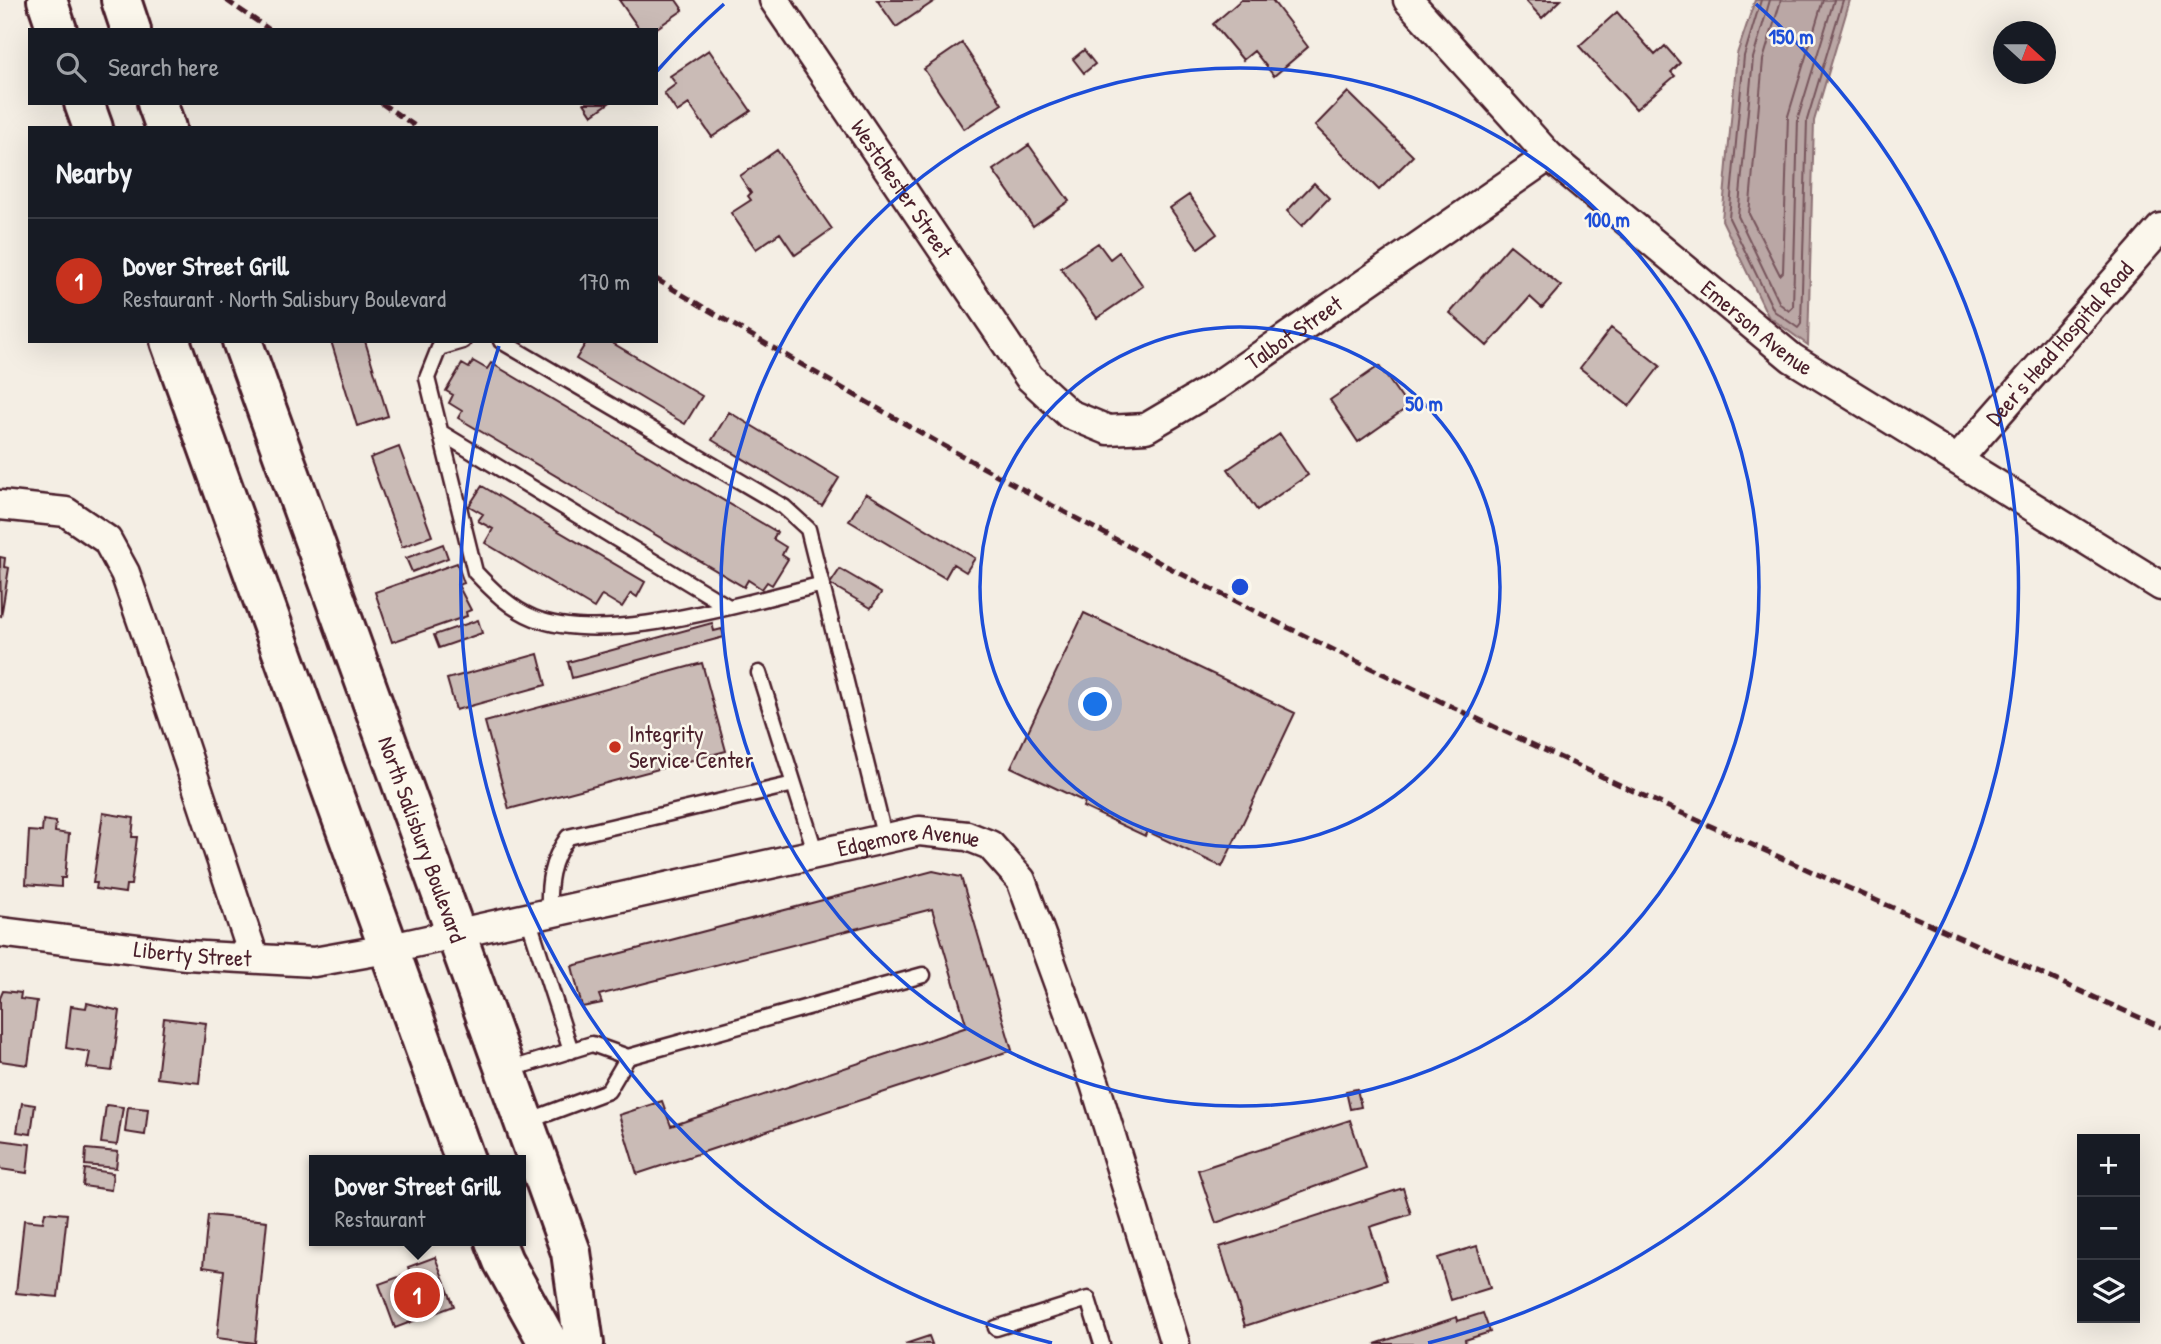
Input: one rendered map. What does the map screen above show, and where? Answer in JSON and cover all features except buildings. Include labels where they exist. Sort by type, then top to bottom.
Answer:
[{"type":"main road","points":[[47,0],[56,28]]},
{"type":"main road","points":[[121,0],[130,28]]},
{"type":"main road","points":[[85,105],[92,126]]},
{"type":"main road","points":[[158,105],[165,126]]},
{"type":"main road","points":[[171,343],[387,949],[464,1155]]},
{"type":"main road","name":"North Salisbury Boulevard","points":[[243,343],[571,1252],[584,1344]]},
{"type":"main road","points":[[497,1246],[549,1344]]},
{"type":"street","name":"Westchester Street","points":[[774,0],[1029,377]]},
{"type":"street","name":"Emerson Avenue","points":[[1408,0],[1549,156],[1792,358],[2161,586]]},
{"type":"street","name":"Talbot Street","points":[[1029,377],[1069,414],[1108,430],[1146,428],[1217,386],[1549,156]]},
{"type":"street","name":"Deer's Head Hospital Road","points":[[1958,459],[2161,228]]},
{"type":"street","points":[[0,505],[66,512],[107,540],[125,573],[254,958]]},
{"type":"street","name":"Edgemore Avenue","points":[[387,949],[919,831],[967,835],[990,845],[1021,880],[1095,1084],[1175,1344]]},
{"type":"street","name":"Liberty Street","points":[[0,932],[186,955],[314,962],[387,949]]},
{"type":"lane","points":[[456,343],[439,348],[427,378],[475,572],[496,595],[534,618],[584,628],[636,626],[820,585]]},
{"type":"lane","points":[[504,343],[784,508],[808,529],[885,839]]},
{"type":"lane","points":[[440,432],[727,606]]},
{"type":"lane","points":[[759,673],[816,854]]},
{"type":"lane","points":[[571,1051],[538,915],[548,876],[568,837],[794,783]]},
{"type":"lane","points":[[505,1071],[592,1044],[628,1057],[923,975]]},
{"type":"lane","points":[[524,1123],[608,1091],[628,1057]]},
{"type":"lane","points":[[996,1328],[1088,1299],[1102,1344]]},
{"type":"water","points":[[1755,0],[1850,0],[1814,121],[1808,345],[1768,316],[1722,220],[1737,54]]},
{"type":"railway","points":[[226,0],[267,28]]},
{"type":"railway","points":[[384,105],[415,126]]},
{"type":"railway","points":[[658,280],[977,464],[1107,535],[1294,630],[1664,805],[2161,1027]]},
{"type":"place","name":"Integrity Service Center","points":[[615,747]]},
{"type":"place","name":"Dover Street Grill","points":[[417,1295]]}]
